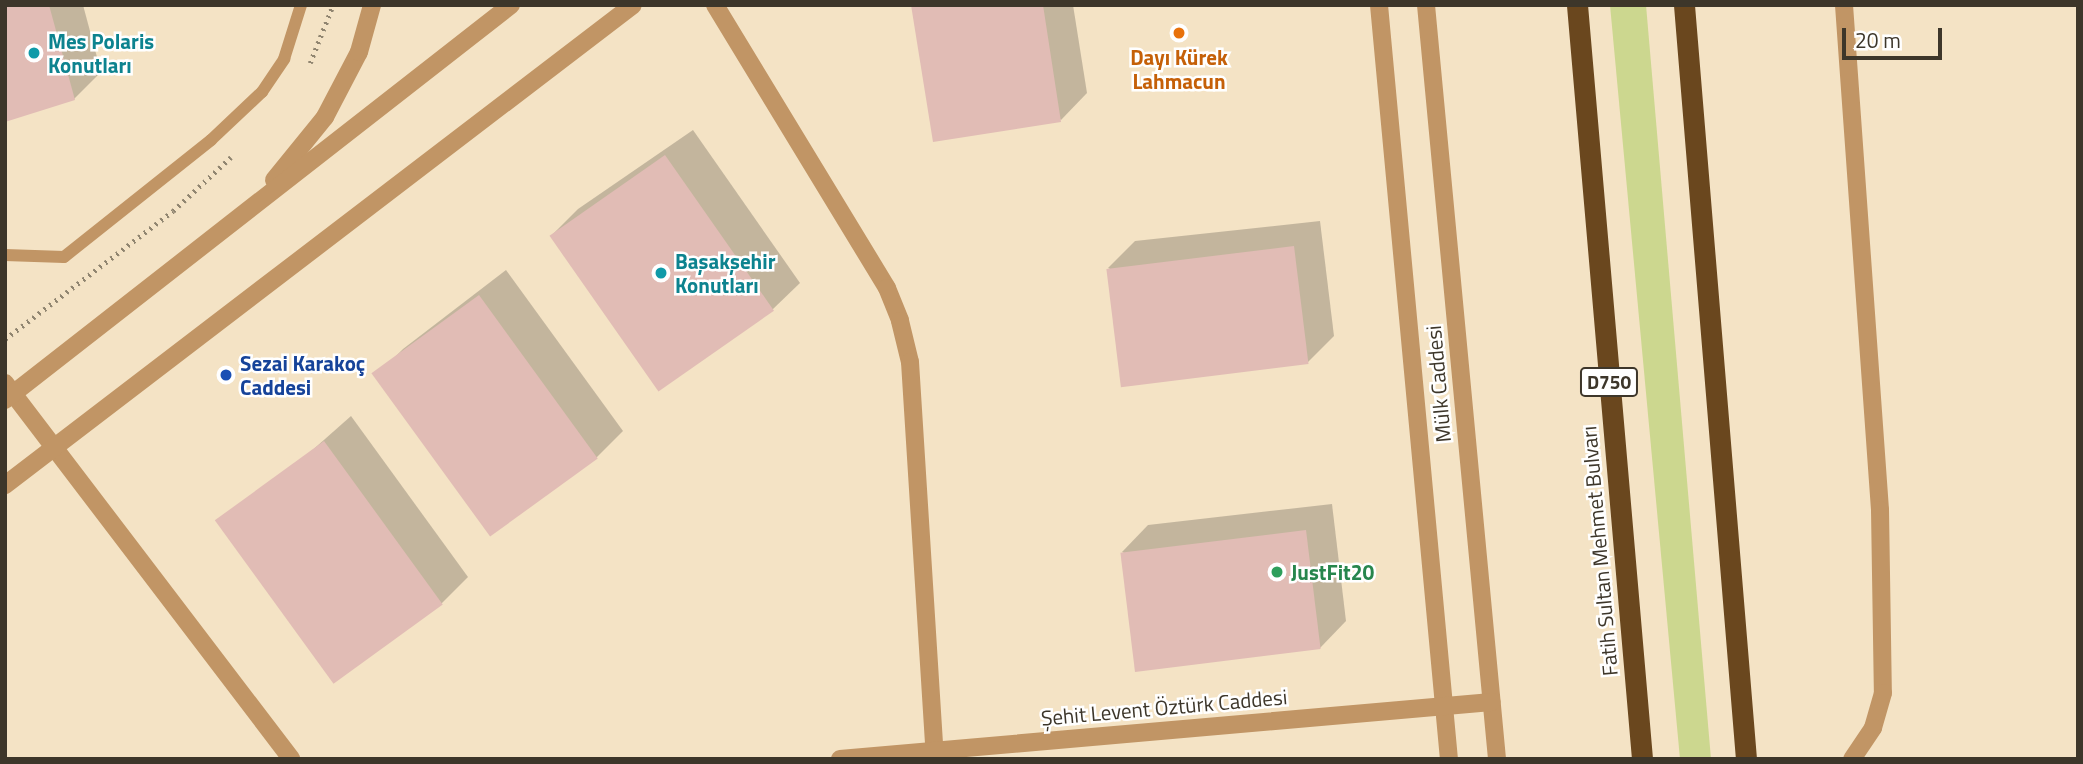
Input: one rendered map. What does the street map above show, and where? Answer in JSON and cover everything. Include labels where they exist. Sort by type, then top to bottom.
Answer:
[{"type":"highway","name":"Fatih Sultan Mehmet Bulvarı","points":[[1577,5],[1642,759]]},
{"type":"highway","points":[[1684,5],[1746,759]]},
{"type":"street","points":[[256,203],[325,117],[359,52],[372,5]]},
{"type":"street","points":[[291,759],[54,446],[8,392],[511,5]]},
{"type":"street","points":[[5,485],[633,5]]},
{"type":"street","points":[[715,5],[887,288],[900,321],[910,362],[935,754]]},
{"type":"street","name":"Mülk Caddesi","points":[[1426,5],[1497,759]]},
{"type":"street","points":[[1844,5],[1880,510],[1883,693],[1873,728],[1852,759]]},
{"type":"street","name":"Mülk Caddesi","points":[[1377,8],[1449,759]]},
{"type":"street","name":"Şehit Levent Öztürk Caddesi","points":[[840,759],[935,754],[1492,702]]},
{"type":"lane","points":[[5,255],[64,257],[211,140],[262,92],[284,59],[301,5]]},
{"type":"path","points":[[5,339],[21,331]]},
{"type":"green space","points":[[1610,5],[1646,5],[1711,759],[1680,759]]},
{"type":"building","name":"Mes Polaris Konutları","points":[[5,5],[49,5],[75,100],[5,122]]},
{"type":"building","points":[[911,5],[1043,5],[1061,122],[933,142]]},
{"type":"building","name":"Başakşehir Konutları","points":[[665,155],[774,311],[658,392],[549,236]]},
{"type":"building","points":[[1294,246],[1309,364],[1121,387],[1106,269]]},
{"type":"building","points":[[479,295],[598,458],[490,537],[371,373]]},
{"type":"building","points":[[324,441],[443,604],[334,684],[215,520]]},
{"type":"building","points":[[1306,530],[1321,649],[1135,672],[1120,553]]},
{"type":"place","name":"Dayı Kürek Lahmacun","points":[[1179,33]]},
{"type":"place","name":"Mes Polaris Konutları","points":[[34,53]]},
{"type":"place","name":"Başakşehir Konutları","points":[[661,273]]},
{"type":"place","name":"Sezai Karakoç Caddesi","points":[[226,375]]},
{"type":"place","name":"JustFit20","points":[[1277,572]]}]
